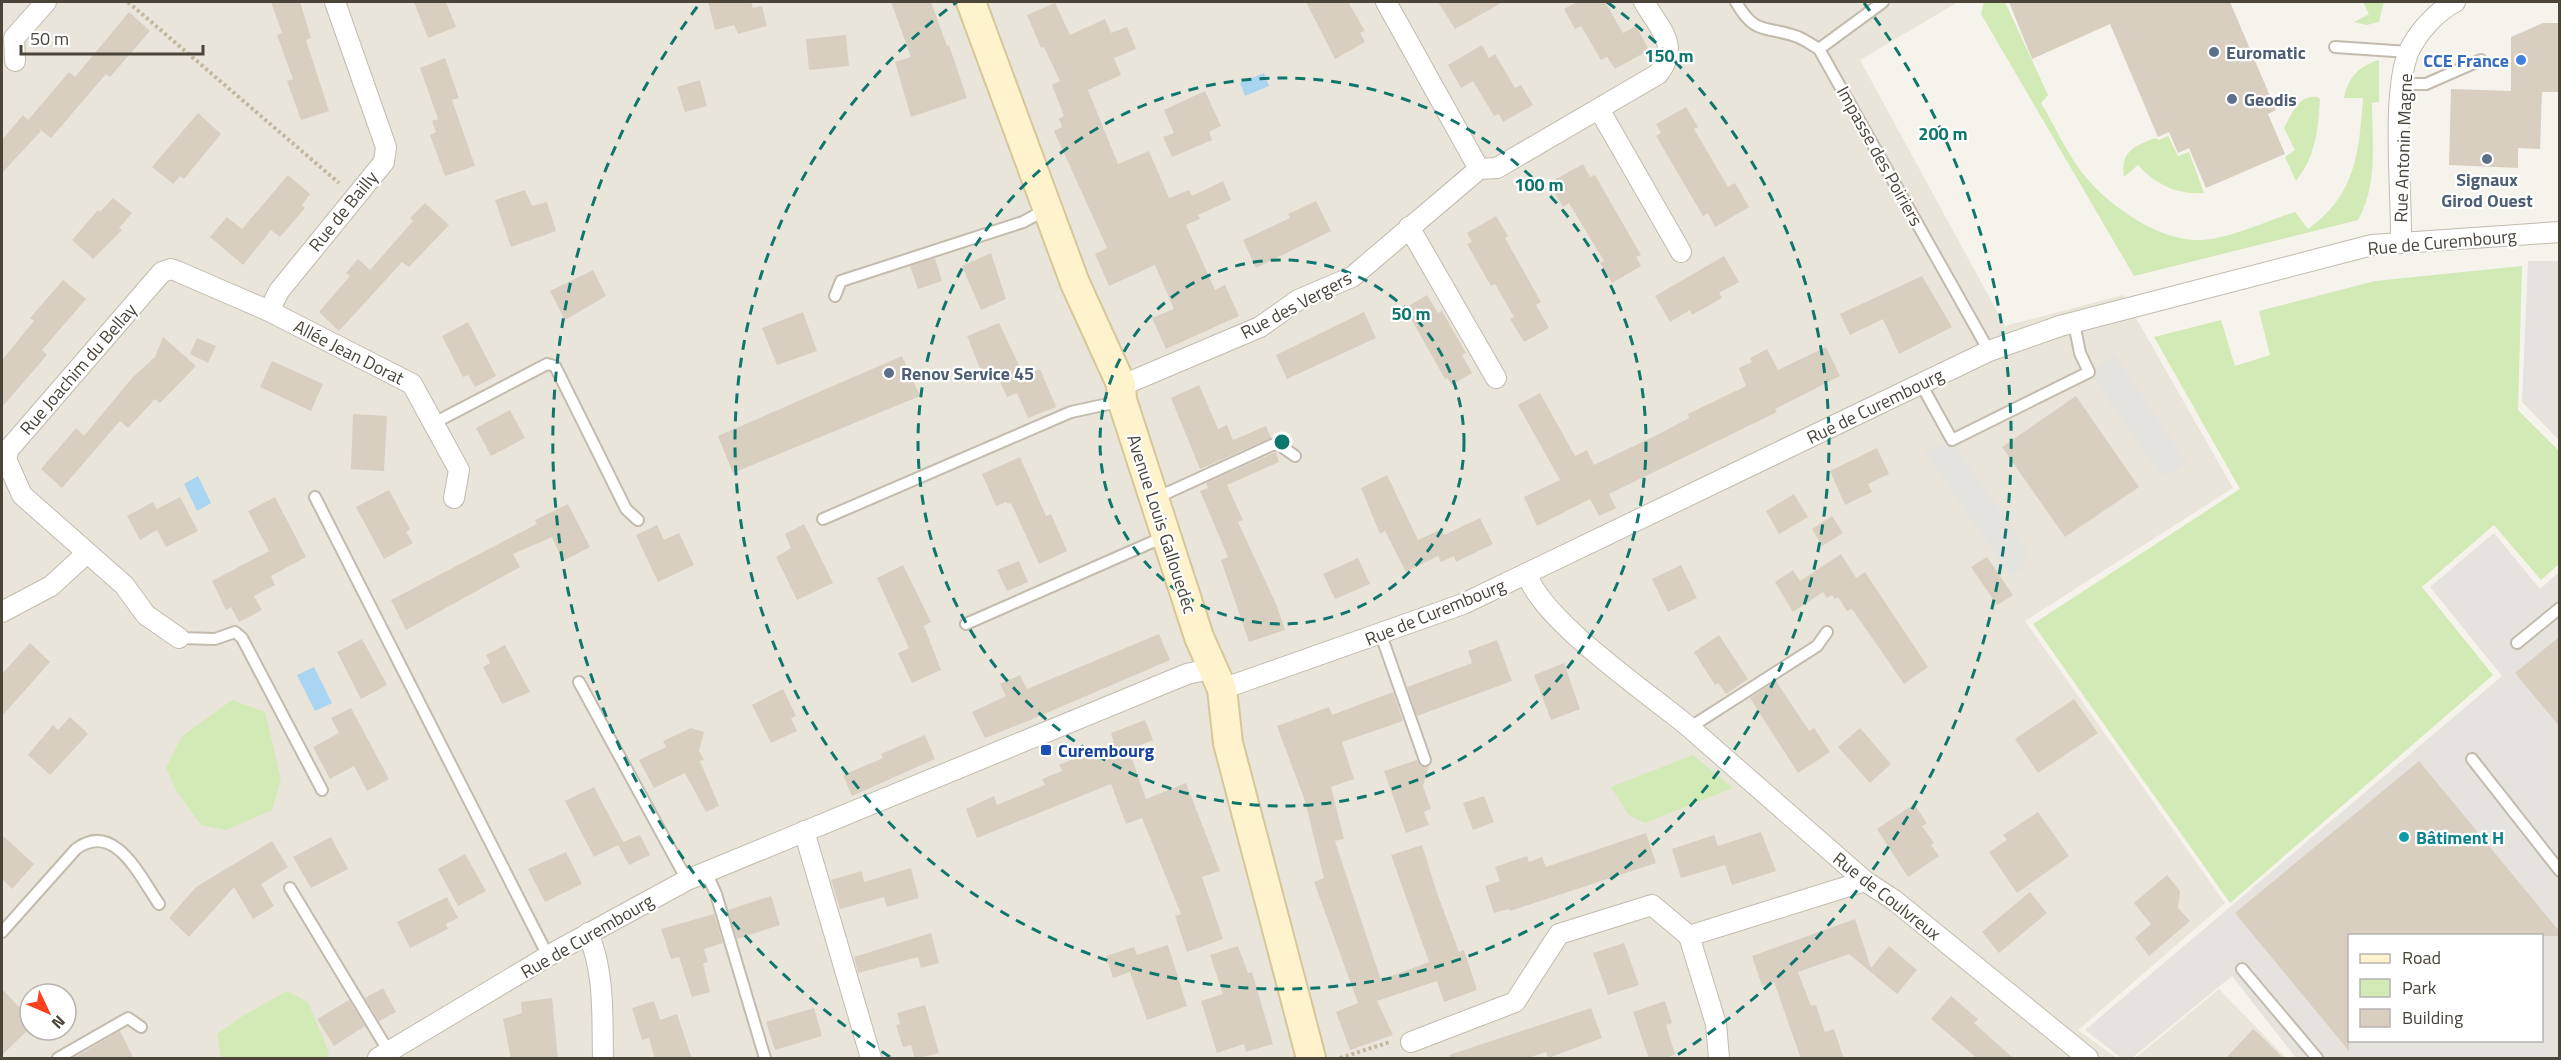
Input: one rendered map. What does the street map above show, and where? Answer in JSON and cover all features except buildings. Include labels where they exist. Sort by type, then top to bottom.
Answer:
[{"type":"main road","name":"Avenue Louis Gallouedec","points":[[971,2],[1075,283],[1122,392],[1153,499],[1199,637],[1218,678],[1228,742],[1310,1058]]},
{"type":"street","points":[[15,61],[14,38],[46,2]]},
{"type":"street","name":"Rue de Bailly","points":[[269,311],[279,291],[384,162],[386,147],[335,2]]},
{"type":"street","points":[[1386,2],[1479,169]]},
{"type":"street","name":"Rue des Vergers","points":[[1122,392],[1130,382],[1260,327],[1298,300],[1352,277],[1479,169],[1497,168],[1658,74],[1669,61],[1670,46],[1644,2]]},
{"type":"street","name":"Rue Antonin Magne","points":[[2401,243],[2401,84],[2409,52],[2429,23],[2445,6],[2455,2]]},
{"type":"street","points":[[1599,110],[1681,252]]},
{"type":"street","points":[[1409,227],[1496,378]]},
{"type":"street","name":"Rue de Curembourg","points":[[384,1055],[548,956],[687,880],[1188,674],[1218,678],[1381,635],[1463,604],[1989,351],[2074,323],[2372,245],[2559,232]]},
{"type":"street","name":"Rue Joachim du Bellay","points":[[179,638],[146,615],[124,585],[22,495],[8,468],[6,459],[9,449],[162,272],[171,269],[269,311]]},
{"type":"street","name":"Allée Jean Dorat","points":[[269,311],[412,384],[459,471],[454,498]]},
{"type":"street","points":[[2,612],[51,586],[87,553]]},
{"type":"street","name":"Rue de Coulvreux","points":[[1527,575],[1539,599],[1566,626],[1689,728],[1865,881],[1894,900],[2088,1059]]},
{"type":"street","points":[[804,831],[871,1059]]},
{"type":"street","points":[[1689,936],[1865,881]]},
{"type":"street","points":[[1411,1042],[1515,1002],[1559,934],[1652,905],[1689,936],[1716,1024],[1719,1059]]},
{"type":"street","points":[[588,933],[596,952],[601,985],[603,1059]]},
{"type":"lane","points":[[1736,2],[1746,19],[1761,29],[1799,37],[1819,50],[1883,2]]},
{"type":"lane","points":[[2335,47],[2409,52]]},
{"type":"lane","name":"Impasse des Poiriers","points":[[1819,50],[1989,351]]},
{"type":"lane","points":[[2401,84],[2426,84],[2481,60]]},
{"type":"lane","points":[[835,296],[841,281],[1023,222],[1047,208]]},
{"type":"lane","points":[[1921,384],[1952,440],[2089,372],[2080,353],[2074,323]]},
{"type":"lane","points":[[434,423],[547,364],[555,366],[626,509],[638,520]]},
{"type":"lane","points":[[823,519],[1122,392]]},
{"type":"lane","points":[[1153,499],[1272,445],[1278,444],[1295,456]]},
{"type":"lane","points":[[315,497],[548,956]]},
{"type":"lane","points":[[966,624],[1166,536]]},
{"type":"lane","points":[[2517,643],[2559,608]]},
{"type":"lane","points":[[179,638],[215,639],[235,632],[242,638],[322,790]]},
{"type":"lane","points":[[1689,728],[1817,646],[1827,632]]},
{"type":"lane","points":[[1381,635],[1425,760]]},
{"type":"lane","points":[[579,682],[687,880]]},
{"type":"lane","points":[[2472,759],[2559,871]]},
{"type":"lane","points":[[2,932],[76,849],[86,842],[97,839],[118,847],[159,904]]},
{"type":"lane","points":[[706,872],[717,894],[765,1059]]},
{"type":"lane","points":[[290,888],[384,1055]]},
{"type":"lane","points":[[2242,969],[2318,1059]]},
{"type":"lane","points":[[58,1059],[128,1018],[141,1027]]},
{"type":"path","points":[[128,2],[355,196]]},
{"type":"path","points":[[1340,1059],[1398,1039],[1411,1042]]},
{"type":"shaded area","points":[[2,2],[1958,2],[1860,60],[2005,326],[2123,295],[2233,488],[2025,621],[2225,903],[2078,1030],[2117,1058],[2,1058]]},
{"type":"shaded area","points":[[2528,261],[2559,261],[2559,440],[2522,402]]},
{"type":"shaded area","points":[[2115,355],[2187,463],[2175,472],[2159,474],[2089,372]]},
{"type":"shaded area","points":[[1940,445],[1955,445],[2028,551],[2024,567],[2011,576],[1925,453]]},
{"type":"shaded area","points":[[2494,533],[2540,589],[2559,572],[2559,1058],[2296,1058],[2232,976],[2132,1058],[2121,1058],[2085,1030],[2502,676],[2430,587]]},
{"type":"shaded area","points":[[2219,989],[2286,1058],[2135,1058]]},
{"type":"green space","points":[[1984,2],[2005,2],[2048,95],[2041,103],[2080,170],[2116,206],[2146,225],[2178,238],[2205,240],[2218,238],[2295,212],[2308,229],[2324,216],[2345,187],[2356,154],[2363,98],[2344,98],[2346,90],[2360,69],[2379,60],[2379,102],[2372,103],[2371,178],[2369,192],[2358,220],[2134,276],[1981,14]]},
{"type":"green space","points":[[2363,2],[2384,2],[2379,22],[2367,25],[2354,22],[2369,14]]},
{"type":"green space","points":[[2310,97],[2320,99],[2315,142],[2308,162],[2296,181],[2285,157],[2295,150],[2284,128],[2300,102]]},
{"type":"green space","points":[[2168,136],[2178,156],[2189,152],[2204,193],[2185,192],[2168,187],[2152,178],[2138,165],[2124,177],[2124,161],[2130,151],[2147,141],[2155,138],[2159,140]]},
{"type":"green space","points":[[2522,266],[2518,410],[2559,451],[2559,564],[2541,580],[2494,525],[2422,587],[2493,675],[2230,903],[2033,624],[2240,489],[2154,337],[2221,320],[2235,366],[2270,355],[2259,311],[2375,281]]},
{"type":"green space","points":[[232,700],[265,712],[281,780],[272,810],[226,830],[201,825],[176,790],[166,768],[182,736]]},
{"type":"green space","points":[[1693,755],[1733,788],[1645,823],[1629,815],[1611,787]]},
{"type":"green space","points":[[287,991],[308,1002],[329,1053],[327,1058],[221,1058],[217,1034],[244,1015]]},
{"type":"water","points":[[1264,73],[1269,86],[1245,96],[1240,83]]},
{"type":"water","points":[[198,476],[211,503],[197,511],[184,484]]},
{"type":"water","points":[[314,667],[332,703],[315,711],[297,675]]},
{"type":"place","name":"Euromatic","points":[[2214,52]]},
{"type":"place","name":"CCE France","points":[[2521,60]]},
{"type":"place","name":"Geodis","points":[[2232,99]]},
{"type":"place","name":"Signaux Girod Ouest","points":[[2487,159]]},
{"type":"place","name":"Renov Service 45","points":[[889,373]]},
{"type":"place","name":"Curembourg","points":[[1046,750]]},
{"type":"place","name":"Bâtiment H","points":[[2404,837]]}]
